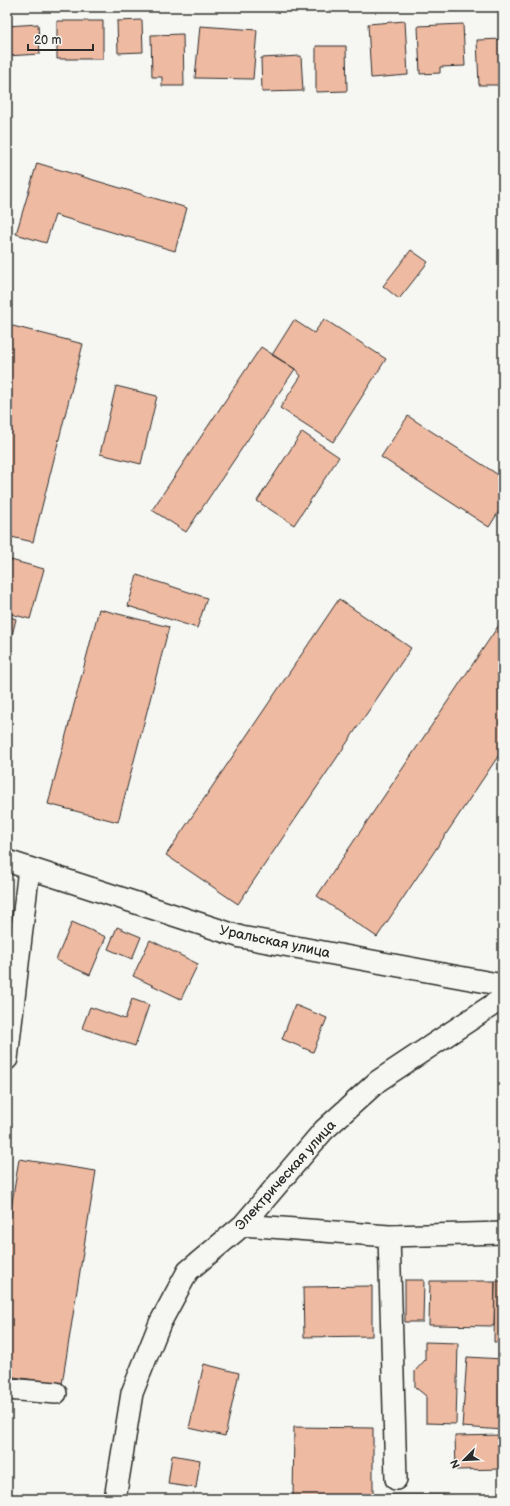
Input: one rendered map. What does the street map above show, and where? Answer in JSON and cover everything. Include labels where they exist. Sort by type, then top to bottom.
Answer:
[{"type":"street","name":"Уральская улица","points":[[7,861],[241,937],[503,985]]},
{"type":"street","points":[[7,1059],[29,868]]},
{"type":"street","name":"Электрическая улица","points":[[116,1499],[132,1393],[160,1323],[188,1271],[243,1225],[324,1130],[378,1081],[503,998]]},
{"type":"street","points":[[243,1225],[389,1236],[503,1233]]},
{"type":"street","points":[[389,1236],[396,1479]]},
{"type":"street","points":[[7,1389],[56,1393]]},
{"type":"building","points":[[142,20],[143,52],[118,53],[117,21]]},
{"type":"building","points":[[57,21],[103,21],[103,59],[57,59]]},
{"type":"building","points":[[405,21],[408,75],[371,78],[368,24]]},
{"type":"building","points":[[38,24],[40,54],[7,56],[7,26]]},
{"type":"building","points":[[463,24],[465,66],[440,67],[440,73],[420,74],[418,26]]},
{"type":"building","points":[[200,26],[257,30],[253,79],[195,78]]},
{"type":"building","points":[[183,34],[184,86],[162,86],[162,77],[152,77],[151,35]]},
{"type":"building","points":[[503,39],[503,85],[479,85],[477,40]]},
{"type":"building","points":[[316,46],[346,46],[347,91],[316,92]]},
{"type":"building","points":[[301,56],[303,91],[262,92],[261,58]]},
{"type":"building","points":[[37,163],[187,208],[175,251],[55,215],[46,243],[16,234]]},
{"type":"building","points":[[411,250],[428,262],[399,299],[383,286]]},
{"type":"building","points":[[324,319],[386,359],[333,442],[280,408],[301,376],[295,369],[272,355],[294,320],[314,333]]},
{"type":"building","points":[[9,325],[83,344],[33,542],[7,536],[7,331]]},
{"type":"building","points":[[261,347],[295,369],[186,532],[152,510]]},
{"type":"building","points":[[116,386],[157,396],[141,464],[100,454]]},
{"type":"building","points":[[408,416],[503,478],[503,505],[489,527],[381,457]]},
{"type":"building","points":[[302,432],[339,457],[294,525],[257,501]]},
{"type":"building","points":[[7,559],[44,569],[30,619],[7,613]]},
{"type":"building","points":[[137,575],[207,598],[197,628],[128,606]]},
{"type":"building","points":[[339,599],[411,648],[238,904],[166,855]]},
{"type":"building","points":[[99,609],[169,627],[118,822],[48,804]]},
{"type":"building","points":[[7,616],[16,619],[7,656]]},
{"type":"building","points":[[503,619],[503,749],[377,937],[317,896]]},
{"type":"building","points":[[72,922],[106,937],[90,975],[56,960]]},
{"type":"building","points":[[117,927],[141,937],[132,959],[108,949]]},
{"type":"building","points":[[150,940],[198,964],[181,999],[133,976]]},
{"type":"building","points":[[132,999],[149,1005],[135,1046],[82,1028],[90,1007],[125,1019]]},
{"type":"building","points":[[295,1005],[327,1018],[313,1052],[282,1039]]},
{"type":"building","points":[[19,1159],[96,1171],[62,1384],[7,1376],[7,1234]]},
{"type":"building","points":[[405,1280],[424,1280],[423,1322],[405,1322]]},
{"type":"building","points":[[430,1281],[495,1281],[494,1326],[429,1325]]},
{"type":"building","points":[[495,1281],[503,1281],[503,1342],[494,1342]]},
{"type":"building","points":[[372,1286],[372,1336],[304,1337],[303,1287]]},
{"type":"building","points":[[425,1342],[458,1343],[456,1424],[426,1423],[426,1396],[415,1387],[415,1371],[425,1360]]},
{"type":"building","points":[[467,1357],[503,1359],[503,1430],[462,1427]]},
{"type":"building","points":[[204,1364],[239,1373],[225,1436],[189,1428]]},
{"type":"building","points":[[294,1427],[373,1428],[373,1499],[293,1499]]},
{"type":"building","points":[[503,1435],[503,1469],[456,1470],[455,1436]]},
{"type":"building","points":[[172,1455],[200,1460],[196,1488],[168,1484]]},
{"type":"building","points":[[384,1495],[475,1495],[475,1499],[384,1499]]}]
